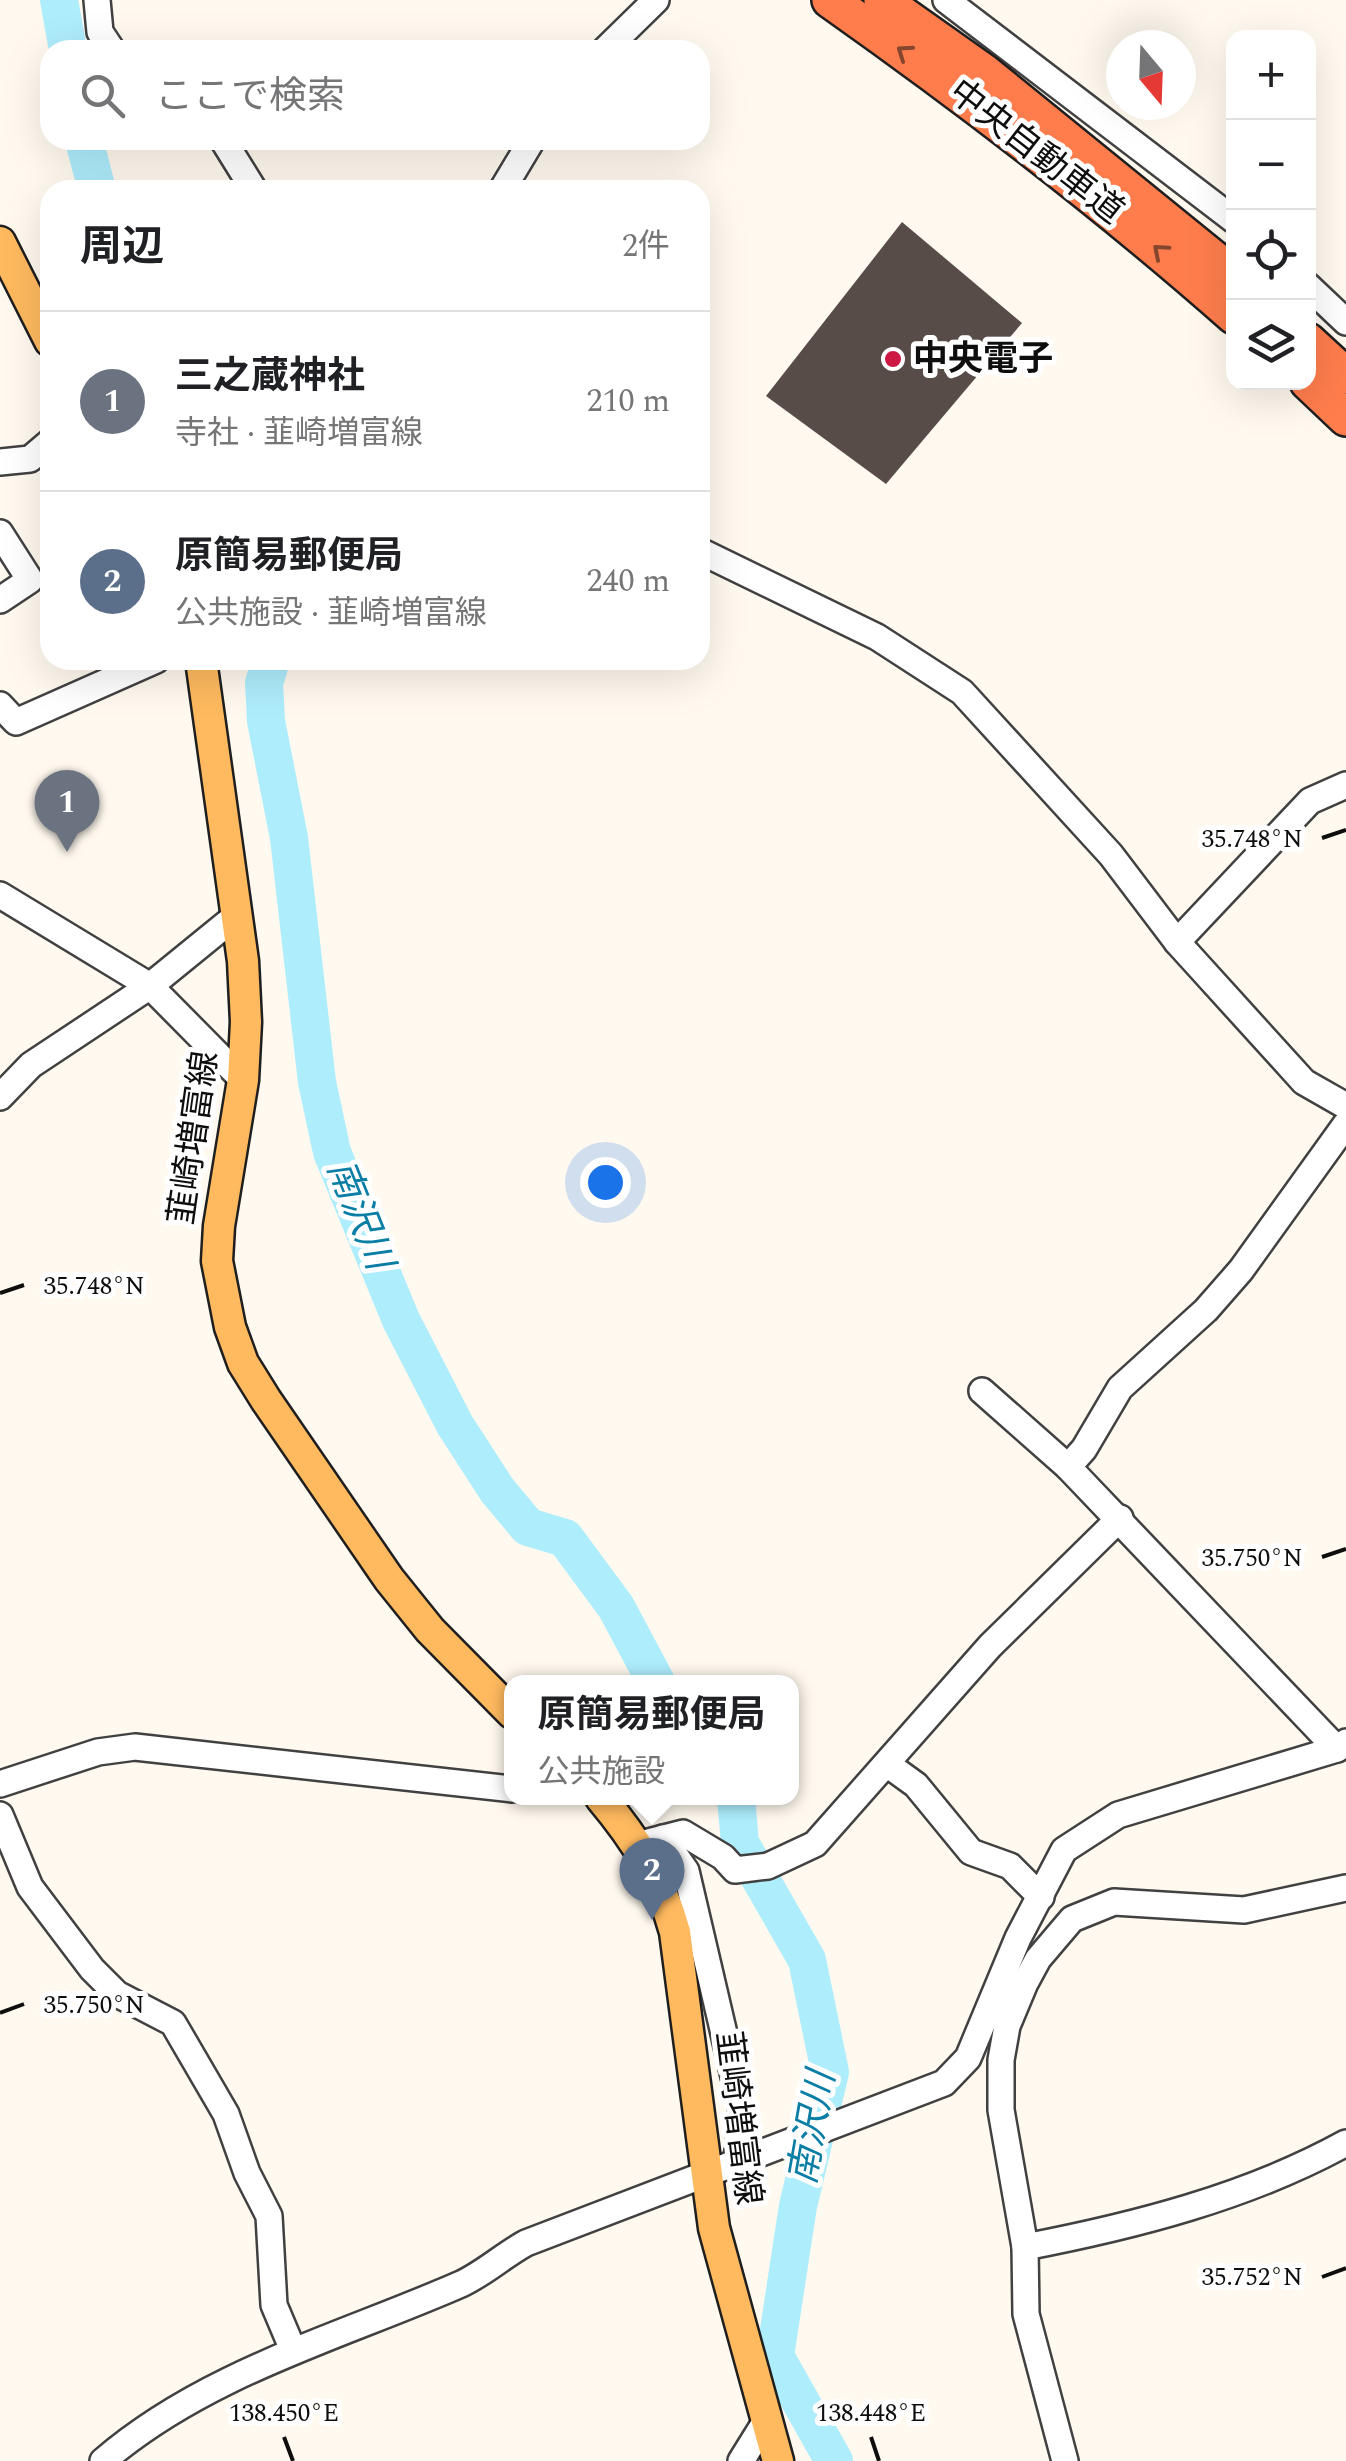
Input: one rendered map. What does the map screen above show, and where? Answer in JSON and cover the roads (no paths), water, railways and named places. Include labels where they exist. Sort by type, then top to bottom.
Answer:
[{"type":"highway","name":"中央自動車道","points":[[830,0],[964,95],[1152,244],[1226,309]]},
{"type":"highway","name":"中央自動車道","points":[[882,0],[984,72],[1226,269]]},
{"type":"highway","points":[[1316,348],[1346,376]]},
{"type":"highway","points":[[1316,390],[1346,418]]},
{"type":"main road","points":[[0,242],[40,321]]},
{"type":"main road","name":"韮崎増富線","points":[[202,670],[236,916],[246,1022],[218,1261],[221,1292],[243,1364],[389,1578],[430,1630],[504,1705]]},
{"type":"main road","name":"韮崎増富線","points":[[609,1805],[652,1841],[675,1932],[714,2228],[764,2424],[778,2461]]},
{"type":"street","points":[[97,0],[100,32],[105,40]]},
{"type":"street","points":[[615,40],[656,0]]},
{"type":"street","points":[[946,0],[1226,214]]},
{"type":"street","points":[[229,150],[248,180]]},
{"type":"street","points":[[508,180],[526,150]]},
{"type":"street","points":[[1316,294],[1346,322]]},
{"type":"street","points":[[0,462],[30,460],[40,451]]},
{"type":"street","points":[[0,533],[30,580],[0,600]]},
{"type":"street","points":[[710,556],[878,637],[962,692],[1111,855],[1178,942],[1304,1082],[1346,1106]]},
{"type":"street","points":[[5,719],[130,670]]},
{"type":"street","points":[[1178,942],[1310,800],[1346,785]]},
{"type":"street","points":[[0,895],[150,986],[242,1080]]},
{"type":"street","points":[[0,1098],[31,1066],[150,986],[236,916]]},
{"type":"street","points":[[1068,1467],[1120,1388],[1206,1310],[1241,1270],[1346,1124]]},
{"type":"street","points":[[982,1391],[1120,1518],[1342,1746],[1118,1815],[1064,1850],[1018,1938],[993,2033],[1025,2247],[1026,2314],[1066,2461]]},
{"type":"street","points":[[652,1841],[683,1833],[724,1857],[735,1870],[768,1866],[815,1844],[990,1646],[1120,1518]]},
{"type":"street","points":[[0,1784],[98,1752],[135,1747],[504,1789]]},
{"type":"street","points":[[886,1764],[916,1784],[970,1852],[1010,1866],[1041,1897]]},
{"type":"street","points":[[0,1814],[30,1887],[117,1994],[173,2023],[226,2114],[246,2173],[268,2216],[274,2304],[293,2350]]},
{"type":"street","points":[[652,1841],[686,1871],[743,2115],[736,2165]]},
{"type":"street","points":[[103,2461],[139,2430],[293,2350],[466,2282],[526,2243],[944,2083],[993,2033],[1038,1959],[1072,1918],[1126,1901],[1244,1910],[1346,1888]]},
{"type":"street","points":[[1025,2247],[1096,2233],[1184,2207],[1270,2178],[1346,2143]]},
{"type":"street","points":[[741,2461],[764,2424]]},
{"type":"waterway","name":"南沢川","points":[[59,0],[66,40]]},
{"type":"waterway","name":"南沢川","points":[[87,150],[94,180]]},
{"type":"waterway","name":"南沢川","points":[[268,670],[264,683],[266,721],[289,838],[317,1082],[332,1152],[401,1320],[455,1425],[497,1490],[528,1527],[565,1538],[616,1607],[652,1675]]},
{"type":"waterway","name":"南沢川","points":[[737,1805],[740,1843],[807,1960],[830,2072],[798,2206],[775,2356],[834,2461]]},
{"type":"place","name":"中央電子","points":[[893,359]]},
{"type":"place","name":"三之蔵神社","points":[[67,852]]},
{"type":"place","name":"原簡易郵便局","points":[[652,1920]]}]
